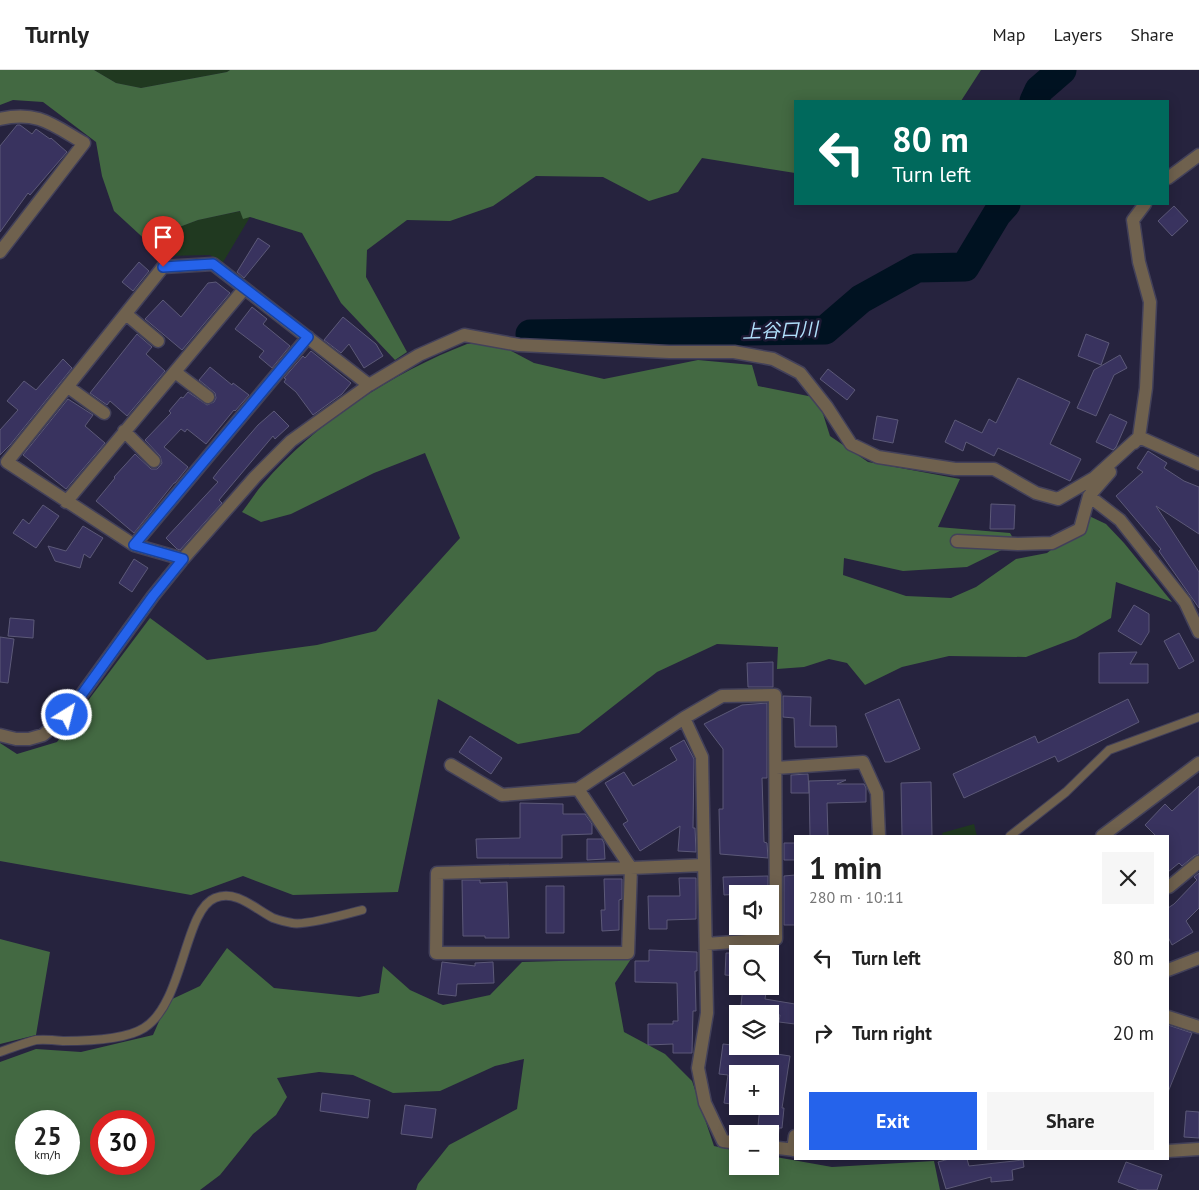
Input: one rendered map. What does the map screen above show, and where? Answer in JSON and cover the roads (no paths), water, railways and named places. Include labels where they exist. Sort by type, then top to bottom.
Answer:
[{"type":"street","points":[[0,119],[16,115],[33,117],[47,122],[84,143],[0,252]]},
{"type":"street","points":[[1169,177],[1199,155]]},
{"type":"street","points":[[957,541],[1018,544],[1052,543],[1080,529],[1089,496],[1138,437],[1146,388],[1150,302],[1139,262],[1133,220],[1144,205]]},
{"type":"street","points":[[183,559],[134,545],[7,462],[163,267],[213,264],[369,384]]},
{"type":"street","points":[[66,502],[244,288]]},
{"type":"street","points":[[126,314],[158,341]]},
{"type":"street","points":[[0,734],[16,739],[43,735],[67,715],[153,596],[183,559],[255,477],[291,441],[369,384],[419,356],[464,335],[519,345],[669,352],[734,352],[774,359],[800,374],[827,407],[851,444],[878,457],[955,469],[994,470],[1036,493],[1058,499],[1094,478],[1138,437]]},
{"type":"street","points":[[134,545],[308,337]]},
{"type":"street","points":[[175,372],[208,397]]},
{"type":"street","points":[[68,387],[104,414]]},
{"type":"street","points":[[124,431],[154,461]]},
{"type":"street","points":[[1138,437],[1199,464]]},
{"type":"street","points":[[1089,496],[1120,520],[1185,602],[1199,632]]},
{"type":"street","points":[[451,765],[502,795],[578,789],[684,718],[722,696],[776,694],[776,939],[706,944]]},
{"type":"street","points":[[684,718],[702,757],[707,1013],[698,1068],[705,1102],[723,1141],[729,1142]]},
{"type":"street","points":[[776,768],[863,762],[877,793],[879,835]]},
{"type":"street","points":[[1103,835],[1199,763]]},
{"type":"street","points":[[578,789],[631,868],[628,952],[436,953],[436,872],[631,868],[704,865]]},
{"type":"street","points":[[1169,886],[1199,862]]},
{"type":"street","points":[[1169,970],[1199,958]]},
{"type":"street","points":[[1169,1017],[1199,1027]]},
{"type":"street","points":[[779,1148],[794,1150]]},
{"type":"street","points":[[1169,1151],[1199,1149]]},
{"type":"lane","points":[[1011,835],[1066,792],[1109,750],[1199,717]]},
{"type":"lane","points":[[0,1052],[37,1040],[91,1041],[133,1033],[145,1028],[156,1016],[175,985],[197,916],[206,903],[215,898],[226,895],[236,897],[275,918],[294,924],[362,910]]},
{"type":"waterway","name":"上谷口川","points":[[1034,100],[1039,90],[1062,70]]},
{"type":"waterway","name":"上谷口川","points":[[530,334],[825,330],[861,299],[917,268],[965,267],[997,214],[1005,205]]}]
